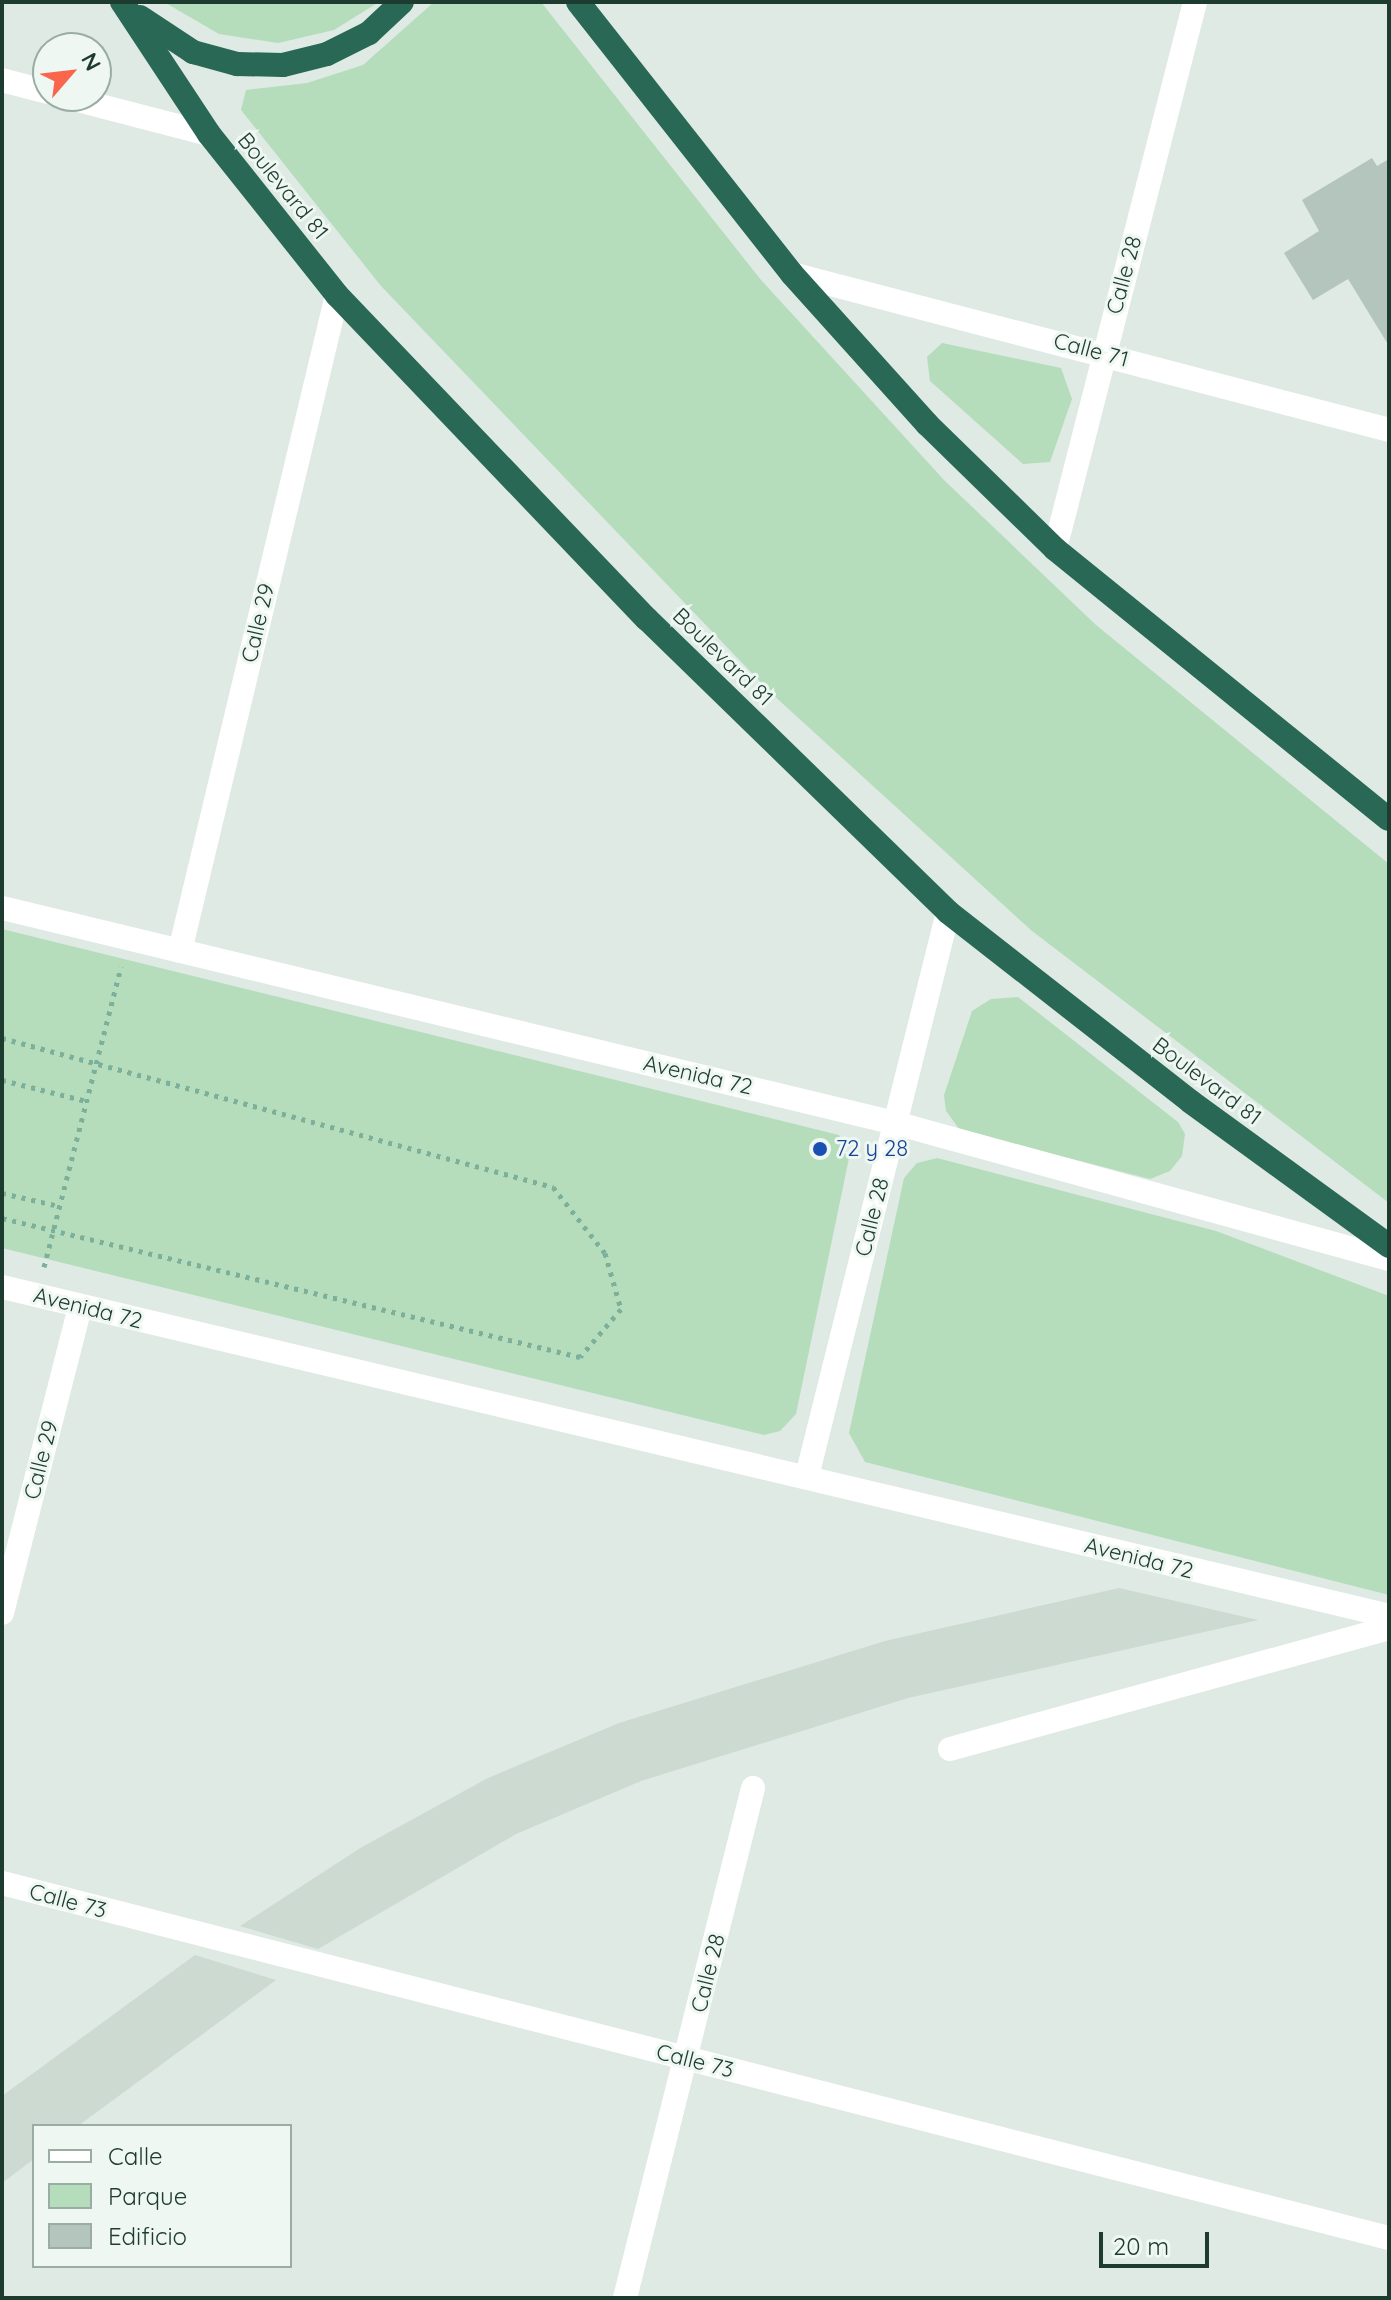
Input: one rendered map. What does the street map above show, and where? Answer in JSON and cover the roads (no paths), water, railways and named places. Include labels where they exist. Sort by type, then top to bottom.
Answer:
[{"type":"highway","points":[[123,2],[153,29],[193,52],[237,64],[283,65],[327,54],[369,33],[402,2]]},
{"type":"highway","name":"Boulevard 81","points":[[123,2],[209,134],[337,295],[647,619],[948,912],[1191,1102],[1389,1246]]},
{"type":"highway","points":[[578,2],[792,274],[927,424],[1055,549],[1389,819]]},
{"type":"street","name":"Calle 28","points":[[1055,549],[1195,2]]},
{"type":"street","points":[[2,80],[32,88]]},
{"type":"street","points":[[112,109],[209,134]]},
{"type":"street","name":"Calle 71","points":[[792,274],[1104,353],[1389,430]]},
{"type":"street","name":"Calle 29","points":[[180,951],[337,295]]},
{"type":"street","name":"Avenida 72","points":[[2,908],[895,1123],[1389,1259]]},
{"type":"street","name":"Calle 28","points":[[807,1476],[948,912]]},
{"type":"street","name":"Avenida 72","points":[[2,1287],[1389,1616]]},
{"type":"street","name":"Calle 29","points":[[2,1613],[80,1307]]},
{"type":"street","points":[[950,1749],[1389,1628]]},
{"type":"street","name":"Calle 28","points":[[625,2298],[753,1788]]},
{"type":"street","name":"Calle 73","points":[[2,1883],[1389,2238]]},
{"type":"place","name":"72 y 28","points":[[820,1149]]}]
